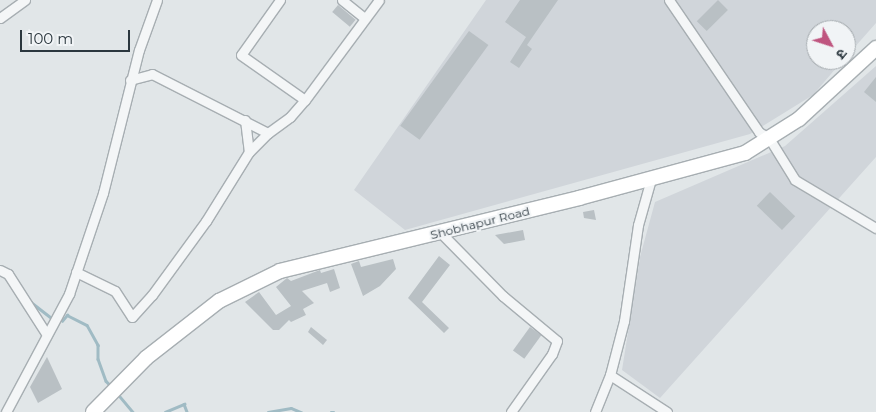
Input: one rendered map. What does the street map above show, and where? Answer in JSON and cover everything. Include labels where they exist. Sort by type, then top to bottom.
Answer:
[{"type":"main road","name":"Shobhapur Road","points":[[93,412],[146,358],[219,301],[271,276],[340,255],[440,232],[746,153],[800,119],[876,48]]},
{"type":"street","points":[[0,18],[25,0]]},
{"type":"street","points":[[6,412],[69,294],[103,193],[130,80],[157,0]]},
{"type":"street","points":[[280,0],[241,55],[305,100]]},
{"type":"street","points":[[342,0],[364,18]]},
{"type":"street","points":[[76,272],[115,291],[132,317],[152,295],[206,221],[249,152],[268,133],[290,117],[305,100],[379,0]]},
{"type":"street","points":[[669,0],[759,132],[769,138],[795,180],[876,228]]},
{"type":"street","points":[[130,80],[152,74],[268,133]]},
{"type":"street","points":[[245,120],[249,152]]},
{"type":"street","points":[[595,412],[610,375],[624,321],[638,225],[651,178]]},
{"type":"street","points":[[440,232],[503,296],[556,341],[552,354],[511,412]]},
{"type":"street","points":[[0,270],[8,274],[47,335]]},
{"type":"street","points":[[610,375],[667,412]]},
{"type":"shaded area","points":[[486,0],[876,0],[876,23],[856,46],[856,20],[806,20],[806,70],[834,70],[813,95],[750,134],[405,230],[354,190]]},
{"type":"shaded area","points":[[876,66],[876,157],[660,398],[622,370],[640,257],[655,202],[785,146]]},
{"type":"building","points":[[520,0],[558,0],[527,45],[532,49],[519,68],[510,62],[526,37],[505,22]]},
{"type":"building","points":[[718,0],[728,10],[707,31],[697,21]]},
{"type":"building","points":[[338,5],[356,20],[350,27],[332,12]]},
{"type":"building","points":[[469,31],[488,45],[420,140],[400,126]]},
{"type":"building","points":[[876,77],[876,102],[864,92]]},
{"type":"building","points":[[770,192],[795,216],[782,230],[757,206]]},
{"type":"building","points":[[594,210],[596,220],[584,218],[583,212]]},
{"type":"building","points":[[523,230],[525,240],[504,244],[495,235]]},
{"type":"building","points":[[439,256],[450,265],[422,302],[449,328],[444,333],[408,298]]},
{"type":"building","points":[[393,259],[396,269],[380,286],[363,296],[351,264],[359,261],[361,267]]},
{"type":"building","points":[[334,269],[340,288],[330,292],[327,283],[302,291],[314,303],[303,309],[306,315],[291,322],[289,320],[279,330],[273,330],[245,302],[259,292],[276,315],[291,306],[276,287],[287,278],[291,281],[320,270],[321,273]]},
{"type":"building","points":[[311,327],[327,340],[323,345],[308,332]]},
{"type":"building","points":[[530,327],[541,335],[524,359],[513,350]]},
{"type":"building","points":[[47,357],[62,389],[38,403],[30,387]]},
{"type":"waterway","points":[[31,302],[50,317]]},
{"type":"waterway","points":[[62,321],[67,315],[87,325],[98,345],[98,359],[106,381],[112,387]]},
{"type":"waterway","points":[[117,393],[133,412]]},
{"type":"waterway","points":[[165,412],[184,404],[187,412]]},
{"type":"waterway","points":[[268,412],[291,408],[301,412]]}]
